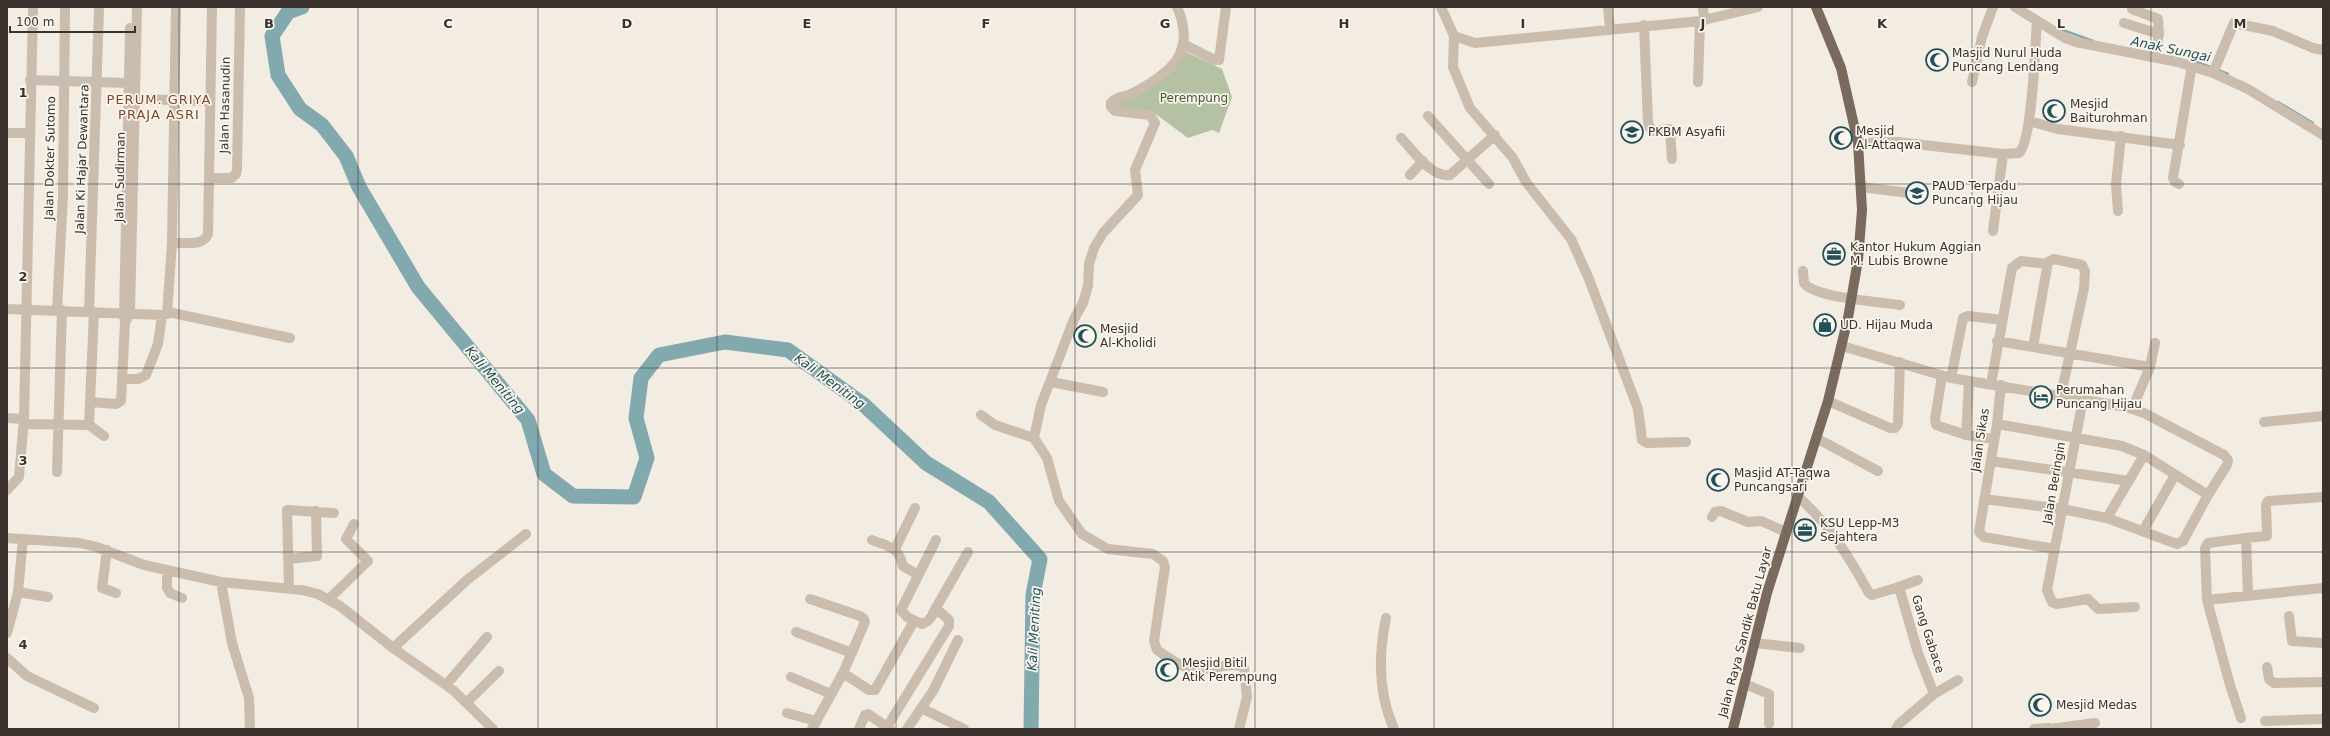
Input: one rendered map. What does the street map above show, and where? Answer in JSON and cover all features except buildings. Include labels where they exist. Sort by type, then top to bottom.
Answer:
[{"type":"main road","name":"Jalan Raya Sandik Batu Layar","points":[[1733,729],[1754,643],[1796,495],[1828,401],[1852,299],[1862,210],[1858,143],[1841,68],[1816,7]]},
{"type":"street","points":[[7,490],[19,477],[24,421],[25,309],[33,7]]},
{"type":"street","name":"Jalan Dokter Sutomo","points":[[57,472],[63,196],[65,7]]},
{"type":"street","name":"Jalan Ki Hajar Dewantara","points":[[89,425],[100,7]]},
{"type":"street","points":[[126,313],[130,7]]},
{"type":"street","name":"Jalan Sudirman","points":[[90,402],[119,403],[126,324],[138,7]]},
{"type":"street","points":[[122,378],[138,379],[146,375],[158,344],[165,314],[172,243],[176,7]]},
{"type":"street","points":[[172,243],[200,242],[207,237],[212,7]]},
{"type":"street","name":"Jalan Hasanudin","points":[[208,178],[231,178],[236,174],[237,170],[240,7]]},
{"type":"street","points":[[1034,438],[1037,417],[1074,319],[1083,303],[1088,286],[1089,264],[1094,248],[1103,233],[1138,195],[1135,170],[1155,123],[1150,115],[1115,110],[1111,107],[1111,103],[1115,99],[1132,94],[1157,78],[1180,55],[1185,44],[1184,23],[1178,7]]},
{"type":"street","points":[[1185,44],[1215,60],[1219,60],[1226,7]]},
{"type":"street","points":[[1441,7],[1454,36],[1452,60],[1458,82],[1470,108],[1495,135],[1513,158],[1526,182],[1571,239],[1603,312],[1638,408],[1642,440],[1647,443],[1686,442]]},
{"type":"street","points":[[1608,7],[1610,30]]},
{"type":"street","points":[[1698,82],[1703,7]]},
{"type":"street","points":[[1454,36],[1470,42],[1480,43],[1702,20],[1758,7]]},
{"type":"street","points":[[1972,82],[1982,37],[1993,7]]},
{"type":"street","points":[[2015,7],[2076,42],[2155,57],[2214,71],[2248,89],[2317,132]]},
{"type":"street","points":[[2132,9],[2156,17],[2159,22],[2159,34],[2155,57]]},
{"type":"street","points":[[1858,143],[1897,142],[2003,154],[2016,154],[2021,151],[2029,121],[2037,21]]},
{"type":"street","points":[[2124,23],[2159,34]]},
{"type":"street","points":[[2214,71],[2222,55],[2234,23],[2273,31],[2312,48],[2323,50]]},
{"type":"street","points":[[1644,25],[1648,122],[1650,128],[1654,131],[1670,129],[1672,159]]},
{"type":"street","points":[[2179,184],[2173,178],[2180,146],[2192,65]]},
{"type":"street","points":[[30,80],[128,83]]},
{"type":"street","points":[[135,99],[210,102]]},
{"type":"street","points":[[1428,116],[1489,184]]},
{"type":"street","points":[[2029,121],[2058,129],[2121,136],[2180,146]]},
{"type":"street","points":[[7,133],[30,133]]},
{"type":"street","points":[[1400,138],[1434,172],[1446,176],[1450,175],[1495,135]]},
{"type":"street","points":[[2118,211],[2116,184],[2121,136]]},
{"type":"street","points":[[1993,230],[2003,154]]},
{"type":"street","points":[[1410,174],[1423,161]]},
{"type":"street","points":[[1861,187],[1909,193]]},
{"type":"street","points":[[2032,347],[2047,264],[2050,260],[2080,264],[2085,269],[2084,288],[2061,395]]},
{"type":"street","points":[[1990,384],[1997,341],[2014,265],[2021,262],[2047,264]]},
{"type":"street","points":[[1803,271],[1804,283],[1809,289],[1852,299],[1900,304]]},
{"type":"street","points":[[7,309],[165,314],[290,338]]},
{"type":"street","points":[[1994,439],[1966,435],[1940,427],[1935,422],[1963,318],[1968,316],[2002,320]]},
{"type":"street","points":[[1997,341],[2070,352],[2150,367]]},
{"type":"street","points":[[2132,408],[2150,367],[2155,343]]},
{"type":"street","points":[[1842,346],[1900,362],[1946,377],[1969,382],[2001,385],[2132,408],[2224,455],[2228,460],[2227,465],[2180,543],[2171,544],[2143,531],[2107,518],[2062,509],[1984,499]]},
{"type":"street","points":[[1828,401],[1890,428],[1895,428],[1898,424],[1900,362]]},
{"type":"street","points":[[1051,382],[1103,392]]},
{"type":"street","points":[[1966,435],[1969,382]]},
{"type":"street","name":"Jalan Sikas","points":[[2001,385],[1997,424],[1978,529],[1980,535],[1985,537],[2054,553]]},
{"type":"street","name":"Jalan Beringin","points":[[2083,399],[2048,590],[2055,603],[2088,599],[2098,609],[2135,607]]},
{"type":"street","points":[[981,415],[994,425],[1034,438],[1047,458],[1059,501],[1082,534],[1108,549],[1153,554],[1163,561],[1165,567],[1154,641],[1157,650],[1193,670],[1201,671],[1235,664],[1244,668],[1247,697],[1239,729]]},
{"type":"street","points":[[2264,422],[2323,416]]},
{"type":"street","points":[[7,418],[58,425],[89,425],[104,436]]},
{"type":"street","points":[[1997,424],[2116,444],[2144,455],[2208,495]]},
{"type":"street","points":[[1816,438],[1878,471]]},
{"type":"street","points":[[2107,518],[2144,455]]},
{"type":"street","points":[[1991,461],[2129,481]]},
{"type":"street","points":[[2143,531],[2175,475]]},
{"type":"street","name":"Gang Gabace","points":[[1796,495],[1810,506],[1834,536],[1870,594],[1899,587],[1916,647],[1934,694]]},
{"type":"street","points":[[2241,718],[2230,685],[2207,600],[2207,544],[2267,536],[2266,505],[2268,501],[2323,497]]},
{"type":"street","points":[[895,549],[916,508]]},
{"type":"street","points":[[289,589],[287,510],[334,512]]},
{"type":"street","points":[[288,559],[317,556],[316,511]]},
{"type":"street","points":[[1712,517],[1714,512],[1720,511],[1746,522],[1761,522],[1786,532]]},
{"type":"street","points":[[329,600],[366,565],[368,561],[346,539],[354,524]]},
{"type":"street","points":[[393,648],[467,580],[526,534]]},
{"type":"street","points":[[7,538],[80,543],[107,550],[144,565],[221,582],[310,592],[329,600],[393,648],[446,685],[467,702],[494,729]]},
{"type":"street","points":[[2246,538],[2248,594]]},
{"type":"street","points":[[7,633],[18,592],[23,539]]},
{"type":"street","points":[[872,540],[895,549],[902,557],[903,566],[918,575]]},
{"type":"street","points":[[936,540],[902,610],[907,617],[914,620],[925,624],[933,614],[968,552]]},
{"type":"street","points":[[107,550],[102,588],[116,593]]},
{"type":"street","points":[[167,570],[167,588],[170,593],[182,598]]},
{"type":"street","points":[[1899,587],[1918,580]]},
{"type":"street","points":[[221,582],[232,643],[249,698],[250,729]]},
{"type":"street","points":[[2207,600],[2248,594],[2323,588]]},
{"type":"street","points":[[18,592],[48,597]]},
{"type":"street","points":[[788,713],[814,725],[843,672],[864,626],[864,619],[810,600]]},
{"type":"street","points":[[859,729],[865,715],[868,714],[888,728],[949,626],[949,620],[940,612],[933,614]]},
{"type":"street","points":[[2289,616],[2290,638],[2292,641],[2323,643]]},
{"type":"street","points":[[1386,618],[1381,651],[1382,693],[1385,708],[1394,729]]},
{"type":"street","points":[[843,672],[869,690],[875,690],[914,620]]},
{"type":"street","points":[[796,632],[852,653]]},
{"type":"street","points":[[446,685],[487,637]]},
{"type":"street","points":[[906,729],[933,691],[958,640]]},
{"type":"street","points":[[1754,643],[1800,648]]},
{"type":"street","points":[[7,658],[28,676],[94,708]]},
{"type":"street","points":[[2268,667],[2268,678],[2273,683],[2323,682]]},
{"type":"street","points":[[467,702],[499,671]]},
{"type":"street","points":[[791,677],[831,694]]},
{"type":"street","points":[[1896,729],[1899,724],[1934,694],[1958,680]]},
{"type":"street","points":[[1745,684],[1769,694],[1769,724]]},
{"type":"street","points":[[921,708],[964,729]]},
{"type":"street","points":[[2265,720],[2323,719]]},
{"type":"street","points":[[2034,729],[2095,723]]},
{"type":"green space","name":"Perempung","points":[[1186,52],[1222,69],[1232,97],[1219,133],[1212,130],[1188,138],[1153,112],[1115,106],[1115,103],[1147,90],[1164,78],[1172,71]]},
{"type":"waterway","name":"Kali Meniting","points":[[302,7],[288,12],[272,36],[278,75],[300,109],[322,125],[346,156],[359,187],[418,287],[528,420],[544,474],[573,496],[634,497],[647,458],[636,418],[641,378],[659,355],[725,342],[788,350],[863,404],[926,463],[989,502],[1040,559],[1033,595],[1031,729]]},
{"type":"waterway","name":"Anak Sungai","points":[[2060,29],[2093,41]]},
{"type":"waterway","name":"Anak Sungai","points":[[2194,61],[2213,68]]},
{"type":"waterway","name":"Anak Sungai","points":[[2218,70],[2228,74]]},
{"type":"waterway","name":"Anak Sungai","points":[[2278,102],[2313,123]]},
{"type":"place","name":"Masjid Nurul Huda Puncang Lendang","points":[[1937,60]]},
{"type":"place","name":"Mesjid Baiturohman","points":[[2054,111]]},
{"type":"place","name":"PKBM Asyafii","points":[[1632,132]]},
{"type":"place","name":"Mesjid Al-Attaqwa","points":[[1841,138]]},
{"type":"place","name":"PAUD Terpadu Puncang Hijau","points":[[1917,193]]},
{"type":"place","name":"Kantor Hukum Aggian M. Lubis Browne","points":[[1834,254]]},
{"type":"place","name":"UD. Hijau Muda","points":[[1825,325]]},
{"type":"place","name":"Mesjid Al-Kholidi","points":[[1085,336]]},
{"type":"place","name":"Perumahan Puncang Hijau","points":[[2041,397]]},
{"type":"place","name":"Masjid AT-Taqwa Puncangsari","points":[[1718,480]]},
{"type":"place","name":"KSU Lepp-M3 Sejahtera","points":[[1805,530]]},
{"type":"place","name":"Mesjid Bitil Atik Perempung","points":[[1167,670]]},
{"type":"place","name":"Mesjid Medas","points":[[2040,705]]},
{"type":"district","name":"PERUM. GRIYA PRAJA ASRI","points":[[159,106]]}]
